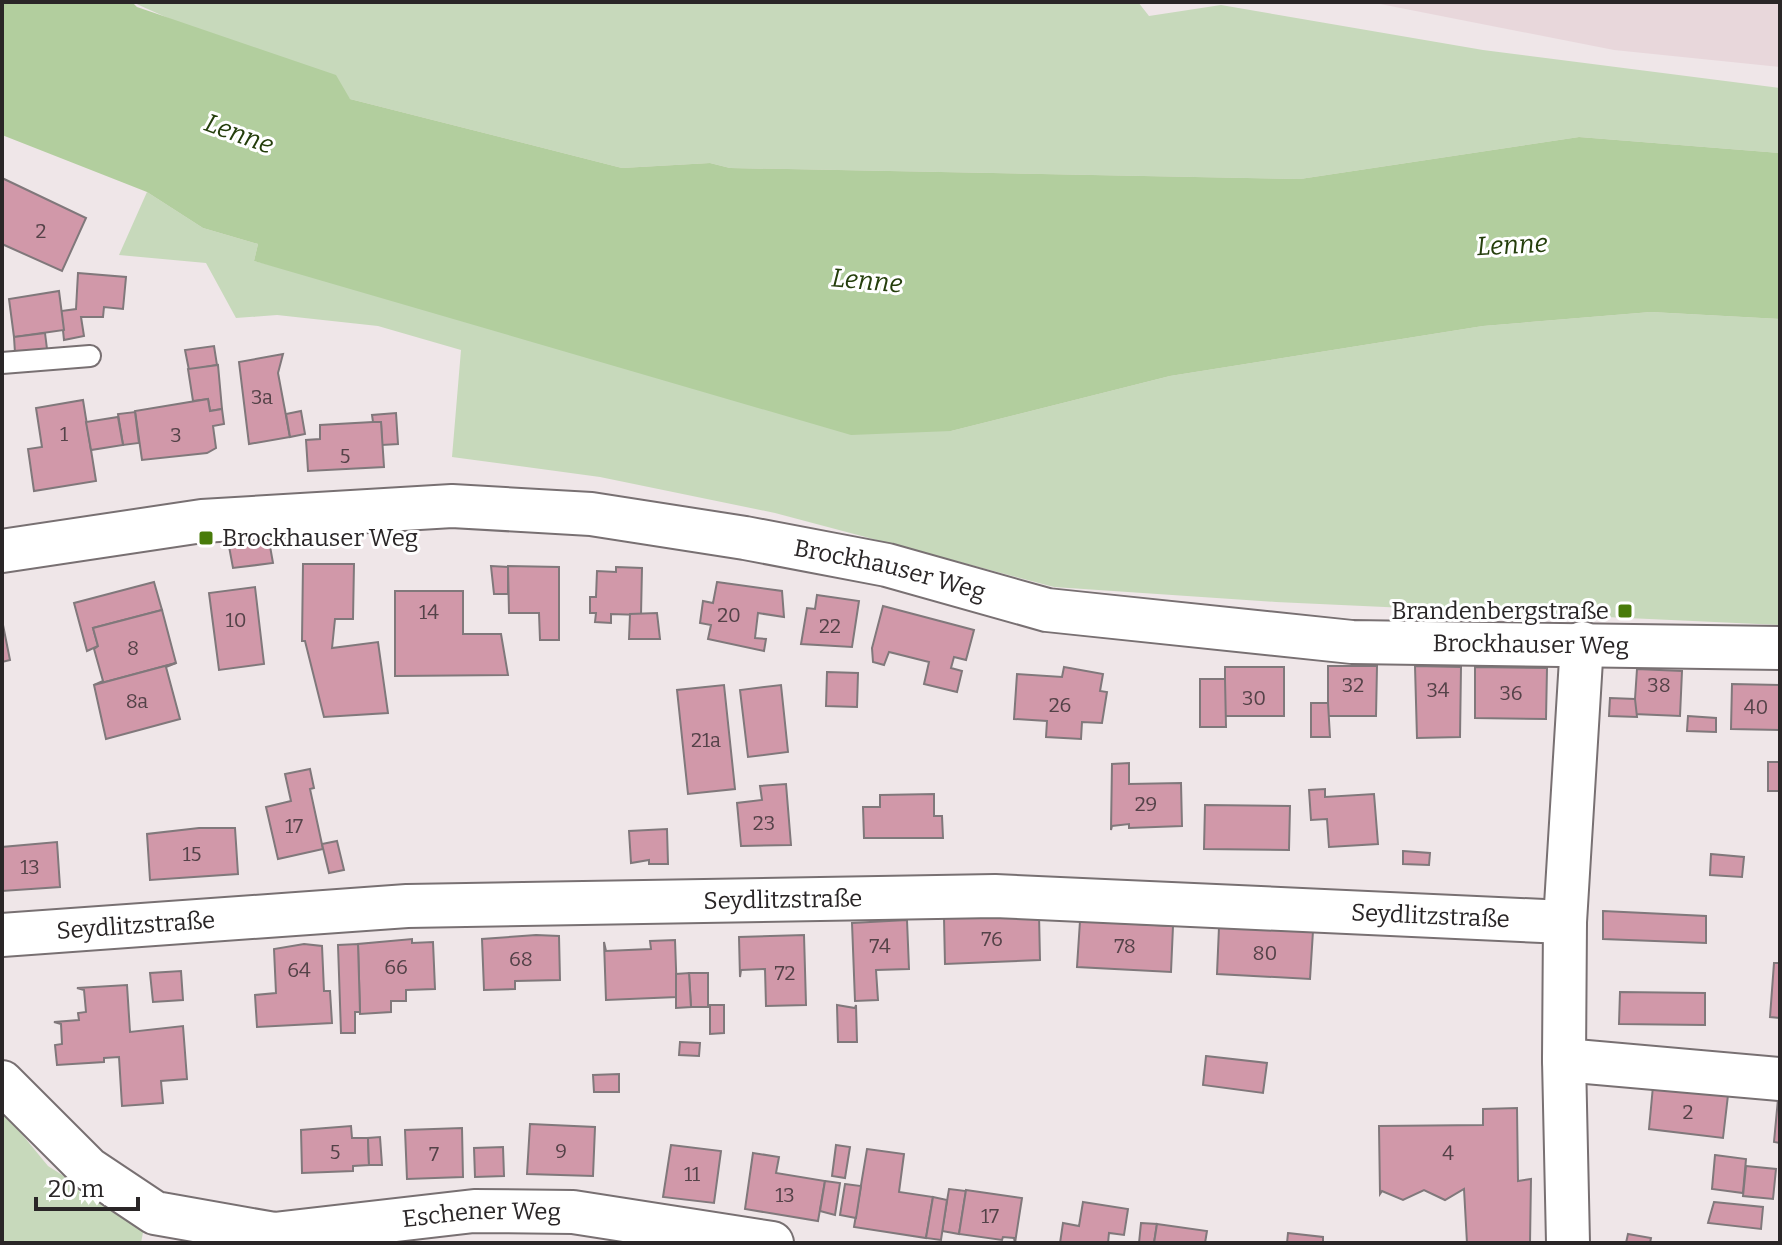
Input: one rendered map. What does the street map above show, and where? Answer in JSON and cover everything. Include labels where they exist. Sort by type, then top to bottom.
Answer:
[{"type":"street","name":"Brockhauser Weg","points":[[2,551],[202,521],[452,506],[591,514],[887,565],[1047,610],[1352,642],[1780,648]]},
{"type":"street","points":[[1568,1243],[1565,922],[1582,643]]},
{"type":"street","name":"Seydlitzstraße","points":[[2,935],[407,906],[995,896],[1565,922]]},
{"type":"street","points":[[1564,1060],[1780,1079]]},
{"type":"street","name":"Eschener Weg","points":[[2,1082],[89,1169],[155,1213],[274,1234],[474,1211],[573,1212],[772,1243]]},
{"type":"lane","points":[[2,363],[90,356]]},
{"type":"shaded area","points":[[132,2],[1138,2],[1149,16],[1221,5],[1483,50],[1780,88],[1780,153],[1579,137],[1300,179],[730,168],[710,163],[622,168],[350,99]]},
{"type":"shaded area","points":[[1370,2],[1780,2],[1780,67],[1614,50]]},
{"type":"shaded area","points":[[147,192],[203,228],[258,244],[254,261],[951,431],[1170,376],[1483,326],[1651,312],[1780,319],[1780,625],[1276,602],[1054,587],[775,513],[600,477],[452,457],[461,350],[378,326],[277,315],[236,318],[206,263],[119,255]]},
{"type":"shaded area","points":[[2,1110],[48,1166],[144,1227],[141,1243],[2,1243]]},
{"type":"water","name":"Lenne","points":[[2,2],[132,2],[137,7],[336,75],[350,99],[622,168],[710,163],[730,168],[1300,179],[1579,137],[1780,153],[1780,319],[1651,312],[1483,326],[1170,376],[951,431],[851,435],[254,261],[258,244],[203,228],[147,192],[2,135]]},
{"type":"building","points":[[2,178],[86,218],[62,271],[2,244]]},
{"type":"building","points":[[78,273],[126,277],[123,309],[104,307],[103,317],[81,317],[84,336],[64,340],[61,311],[76,309]]},
{"type":"building","points":[[59,291],[64,330],[14,337],[9,299]]},
{"type":"building","points":[[45,333],[47,349],[15,353],[14,337]]},
{"type":"building","points":[[214,346],[217,365],[189,370],[185,350]]},
{"type":"building","points":[[283,354],[278,373],[290,437],[249,444],[239,362]]},
{"type":"building","points":[[218,365],[222,409],[210,411],[208,399],[193,401],[188,369]]},
{"type":"building","points":[[208,399],[210,411],[222,409],[224,424],[213,426],[216,448],[207,453],[142,460],[135,411]]},
{"type":"building","points":[[83,400],[96,481],[34,491],[28,449],[42,447],[36,408]]},
{"type":"building","points":[[301,411],[305,434],[290,437],[286,414]]},
{"type":"building","points":[[135,412],[139,443],[123,445],[118,414]]},
{"type":"building","points":[[396,413],[398,444],[382,445],[381,422],[373,422],[372,415]]},
{"type":"building","points":[[118,417],[123,445],[91,450],[86,422]]},
{"type":"building","points":[[381,422],[384,467],[308,471],[306,440],[320,439],[320,425]]},
{"type":"building","points":[[268,535],[273,563],[233,568],[228,541]]},
{"type":"building","points":[[303,564],[354,564],[353,619],[335,619],[332,648],[378,642],[388,713],[324,717],[305,641],[302,641]]},
{"type":"building","points":[[491,566],[508,567],[508,594],[494,594]]},
{"type":"building","points":[[508,566],[559,567],[559,640],[540,640],[539,613],[509,613]]},
{"type":"building","points":[[616,567],[642,568],[641,615],[611,614],[611,623],[595,622],[596,613],[590,613],[590,597],[596,597],[597,571],[616,572]]},
{"type":"building","points":[[154,582],[162,610],[93,628],[98,646],[87,651],[74,603]]},
{"type":"building","points":[[717,582],[782,591],[784,617],[758,613],[755,638],[766,639],[764,651],[708,639],[711,625],[700,623],[703,601],[713,603]]},
{"type":"building","points":[[255,587],[264,664],[219,670],[209,593]]},
{"type":"building","points":[[395,591],[463,591],[463,634],[501,634],[508,675],[395,676]]},
{"type":"building","points":[[817,595],[859,601],[852,647],[801,644],[807,608],[815,609]]},
{"type":"building","points":[[883,606],[974,630],[966,660],[954,657],[951,668],[962,671],[957,692],[924,684],[929,662],[889,652],[884,665],[873,662],[872,648]]},
{"type":"building","points":[[162,610],[176,663],[94,685],[103,681],[94,649],[98,646],[93,628]]},
{"type":"building","points":[[657,613],[660,639],[629,639],[630,614]]},
{"type":"building","points":[[2,620],[10,660],[2,662]]},
{"type":"building","points":[[176,663],[166,667],[180,719],[106,739],[94,685]]},
{"type":"building","points":[[1328,666],[1377,666],[1376,716],[1328,716]]},
{"type":"building","points":[[1415,666],[1461,667],[1460,737],[1417,738]]},
{"type":"building","points":[[1064,667],[1103,674],[1100,691],[1107,692],[1102,723],[1082,722],[1081,739],[1046,737],[1047,721],[1014,719],[1017,674],[1062,677]]},
{"type":"building","points":[[1225,667],[1284,667],[1284,716],[1225,716]]},
{"type":"building","points":[[1475,667],[1547,668],[1546,719],[1475,718]]},
{"type":"building","points":[[1637,669],[1682,671],[1680,716],[1634,714]]},
{"type":"building","points":[[827,672],[858,673],[857,707],[826,706]]},
{"type":"building","points":[[1200,679],[1225,679],[1226,727],[1200,727]]},
{"type":"building","points":[[1732,684],[1780,685],[1780,730],[1731,729]]},
{"type":"building","points":[[724,685],[735,789],[688,794],[677,690]]},
{"type":"building","points":[[781,685],[788,752],[748,757],[740,690]]},
{"type":"building","points":[[1610,698],[1635,699],[1637,717],[1609,716]]},
{"type":"building","points":[[1311,703],[1328,703],[1330,737],[1311,737]]},
{"type":"building","points":[[1688,716],[1716,718],[1716,732],[1687,731]]},
{"type":"building","points":[[1768,762],[1780,762],[1780,791],[1768,791]]},
{"type":"building","points":[[1129,763],[1129,784],[1181,783],[1182,826],[1129,828],[1129,824],[1112,826],[1111,830],[1112,764]]},
{"type":"building","points":[[310,769],[314,788],[310,789],[323,849],[278,859],[266,807],[291,801],[285,774]]},
{"type":"building","points":[[786,784],[791,845],[741,846],[737,803],[762,800],[760,786]]},
{"type":"building","points":[[1325,789],[1325,797],[1374,794],[1378,844],[1329,847],[1327,819],[1311,820],[1309,790]]},
{"type":"building","points":[[934,794],[934,816],[942,816],[943,838],[864,838],[863,807],[880,807],[880,795]]},
{"type":"building","points":[[1205,805],[1290,806],[1289,850],[1204,849]]},
{"type":"building","points":[[199,828],[235,828],[238,874],[150,880],[147,834]]},
{"type":"building","points":[[667,829],[668,864],[649,864],[649,860],[631,863],[629,831]]},
{"type":"building","points":[[337,841],[344,870],[329,873],[322,844]]},
{"type":"building","points":[[57,842],[60,887],[2,891],[2,847]]},
{"type":"building","points":[[1403,851],[1430,853],[1429,865],[1403,864]]},
{"type":"building","points":[[1711,854],[1744,857],[1742,877],[1710,875]]},
{"type":"building","points":[[1603,911],[1706,916],[1706,943],[1603,939]]},
{"type":"building","points":[[1039,914],[1040,960],[945,964],[944,918]]},
{"type":"building","points":[[907,920],[909,969],[876,970],[878,1000],[855,1001],[852,923]]},
{"type":"building","points":[[1080,921],[1173,926],[1171,972],[1077,967]]},
{"type":"building","points":[[1219,927],[1313,931],[1310,979],[1217,974]]},
{"type":"building","points":[[804,935],[806,1005],[766,1006],[765,969],[741,970],[740,977],[739,937]]},
{"type":"building","points":[[559,936],[560,980],[515,981],[515,989],[484,990],[482,939]]},
{"type":"building","points":[[412,939],[412,943],[433,942],[435,989],[406,990],[406,1001],[391,1001],[391,1012],[360,1014],[358,944]]},
{"type":"building","points":[[675,940],[677,997],[606,1000],[604,942],[606,951],[651,949],[650,941]]},
{"type":"building","points":[[304,944],[322,946],[324,991],[330,991],[332,1023],[257,1027],[255,995],[276,993],[274,949]]},
{"type":"building","points":[[358,944],[360,1012],[355,1012],[355,1033],[341,1033],[338,945]]},
{"type":"building","points":[[1774,963],[1780,963],[1780,1018],[1770,1017]]},
{"type":"building","points":[[181,971],[183,1000],[153,1002],[150,973]]},
{"type":"building","points":[[689,973],[708,973],[708,1007],[691,1007]]},
{"type":"building","points":[[689,973],[691,1007],[676,1008],[676,974]]},
{"type":"building","points":[[127,985],[130,1032],[183,1026],[187,1079],[161,1081],[163,1103],[122,1106],[119,1057],[104,1058],[104,1062],[57,1065],[55,1045],[62,1044],[61,1024],[54,1022],[79,1020],[78,1013],[86,1012],[84,990],[77,988]]},
{"type":"building","points":[[1620,992],[1705,993],[1705,1025],[1619,1024]]},
{"type":"building","points":[[710,1005],[724,1005],[724,1033],[710,1034]]},
{"type":"building","points":[[837,1005],[855,1008],[856,1005],[857,1042],[838,1042]]},
{"type":"building","points":[[680,1042],[700,1043],[699,1056],[679,1055]]},
{"type":"building","points":[[1206,1056],[1267,1063],[1263,1093],[1203,1085]]},
{"type":"building","points":[[619,1074],[619,1092],[594,1092],[593,1075]]},
{"type":"building","points":[[1653,1086],[1728,1095],[1723,1138],[1649,1129]]},
{"type":"building","points":[[1780,1099],[1780,1143],[1774,1142]]},
{"type":"building","points":[[1517,1108],[1518,1181],[1531,1179],[1530,1243],[1467,1243],[1464,1189],[1445,1200],[1424,1190],[1403,1200],[1382,1191],[1380,1194],[1379,1126],[1483,1125],[1483,1109]]},
{"type":"building","points":[[530,1124],[595,1127],[593,1176],[527,1174]]},
{"type":"building","points":[[351,1126],[352,1138],[368,1138],[369,1165],[353,1166],[353,1171],[302,1173],[301,1130]]},
{"type":"building","points":[[462,1128],[463,1177],[407,1179],[405,1130]]},
{"type":"building","points":[[380,1137],[382,1165],[369,1165],[368,1138]]},
{"type":"building","points":[[671,1145],[721,1151],[714,1203],[663,1197]]},
{"type":"building","points":[[836,1145],[850,1147],[845,1178],[832,1176]]},
{"type":"building","points":[[503,1147],[504,1176],[475,1177],[474,1148]]},
{"type":"building","points":[[867,1149],[904,1154],[899,1192],[933,1197],[926,1238],[854,1227]]},
{"type":"building","points":[[753,1153],[779,1157],[776,1173],[825,1181],[818,1221],[745,1209]]},
{"type":"building","points":[[1715,1155],[1746,1159],[1743,1193],[1712,1189]]},
{"type":"building","points":[[1746,1166],[1776,1169],[1773,1199],[1743,1196]]},
{"type":"building","points":[[825,1181],[840,1183],[835,1215],[820,1211]]},
{"type":"building","points":[[845,1184],[861,1186],[856,1218],[840,1215]]},
{"type":"building","points":[[949,1189],[966,1191],[959,1234],[942,1231]]},
{"type":"building","points":[[966,1190],[1022,1198],[1015,1243],[1014,1238],[1003,1237],[1002,1240],[959,1234]]},
{"type":"building","points":[[933,1197],[947,1200],[941,1240],[926,1238]]},
{"type":"building","points":[[1083,1202],[1128,1209],[1124,1235],[1109,1233],[1108,1243],[1060,1243],[1063,1223],[1079,1226]]},
{"type":"building","points":[[1714,1202],[1763,1207],[1761,1229],[1708,1223]]},
{"type":"building","points":[[1141,1223],[1157,1224],[1154,1243],[1139,1243]]},
{"type":"building","points":[[1157,1224],[1207,1231],[1205,1243],[1154,1243]]},
{"type":"building","points":[[1288,1233],[1323,1237],[1323,1243],[1287,1243]]},
{"type":"building","points":[[1628,1234],[1651,1238],[1650,1243],[1626,1243]]},
{"type":"place","name":"Brockhauser Weg","points":[[206,538]]},
{"type":"place","name":"Brandenbergstraße","points":[[1625,611]]}]
